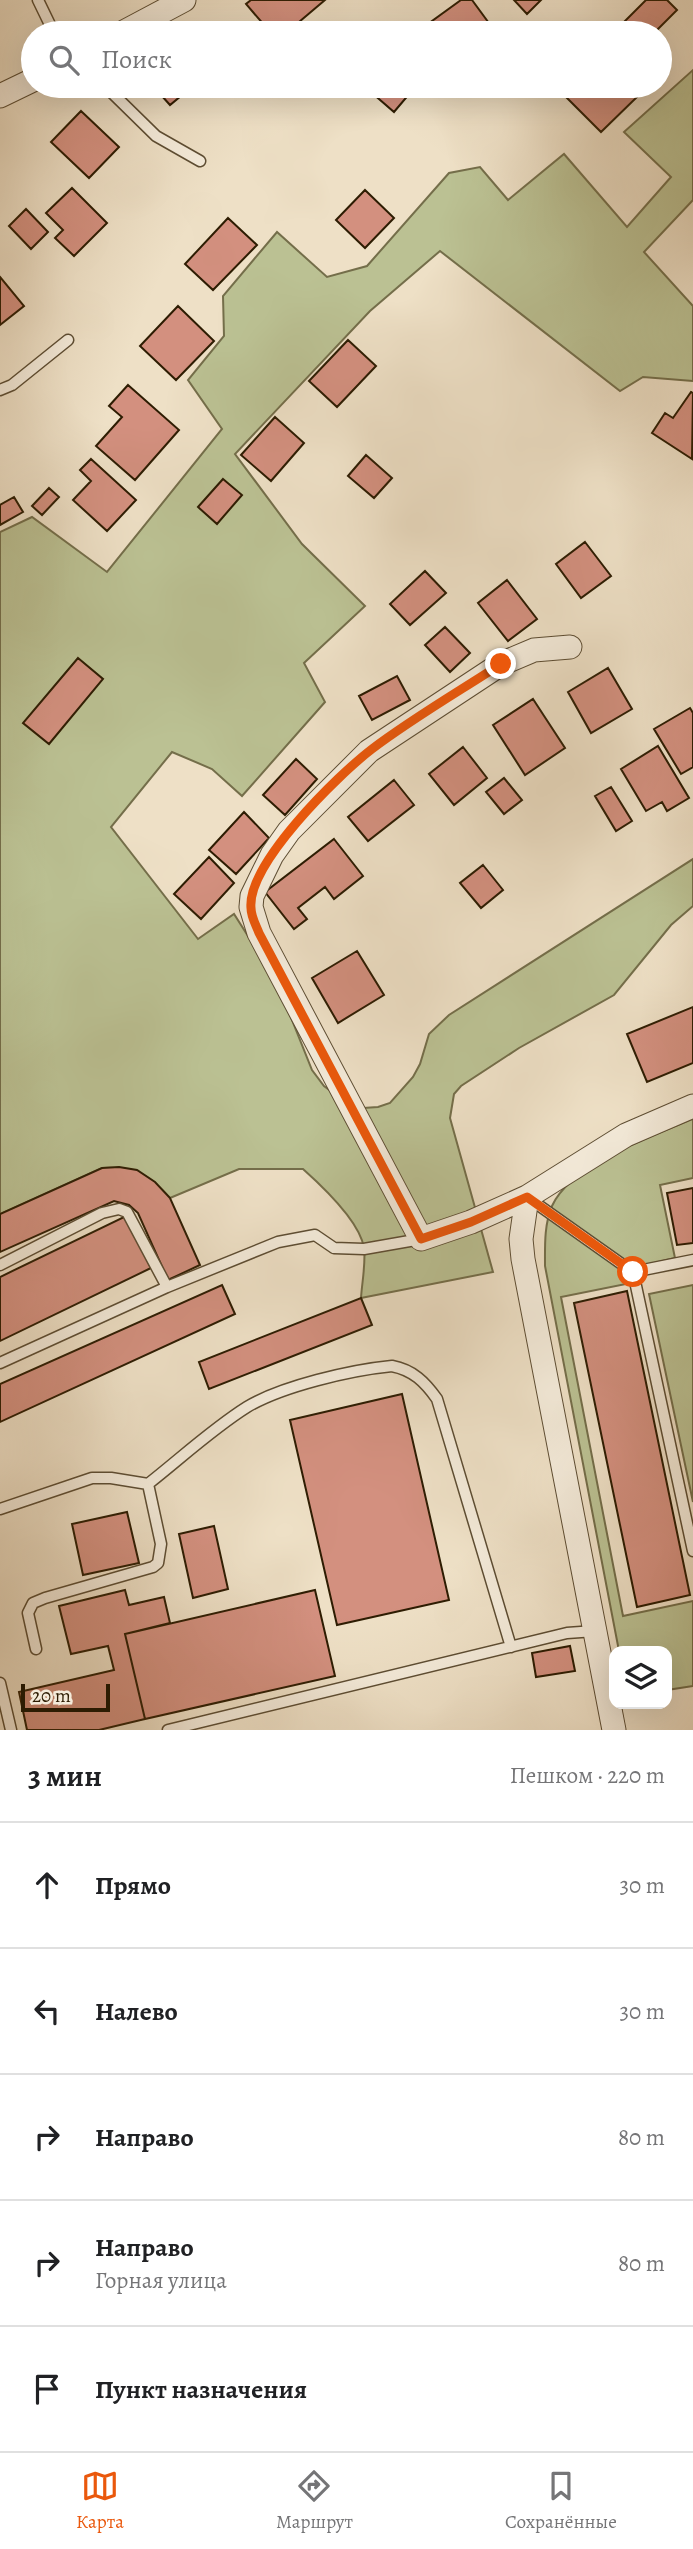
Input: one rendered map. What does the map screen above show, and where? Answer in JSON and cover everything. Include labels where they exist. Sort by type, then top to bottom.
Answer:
[{"type":"street","points":[[145,21],[184,0]]},
{"type":"street","points":[[0,96],[21,86]]},
{"type":"street","points":[[570,647],[534,650],[501,664],[369,751],[280,842],[256,883],[251,907],[259,933],[421,1239],[471,1222],[527,1197],[626,1135],[693,1107]]},
{"type":"street","points":[[527,1197],[521,1239],[523,1259],[614,1730]]},
{"type":"lane","points":[[38,0],[48,21]]},
{"type":"lane","points":[[117,98],[156,136],[200,161]]},
{"type":"lane","points":[[0,390],[12,385],[68,340]]},
{"type":"lane","points":[[527,1197],[633,1272],[693,1552]]},
{"type":"lane","points":[[0,1265],[102,1213],[118,1209],[127,1212],[167,1287]]},
{"type":"lane","points":[[0,1363],[167,1287],[278,1242],[315,1235],[334,1248],[364,1249],[421,1239]]},
{"type":"lane","points":[[633,1272],[693,1260]]},
{"type":"lane","points":[[0,1509],[92,1478],[148,1484],[245,1408],[263,1398],[288,1389],[380,1367],[405,1368],[416,1375],[437,1399],[511,1647]]},
{"type":"lane","points":[[36,1649],[28,1613],[33,1603],[153,1567],[158,1563],[161,1544],[148,1484]]},
{"type":"lane","points":[[168,1730],[568,1633],[595,1631]]},
{"type":"lane","points":[[0,1683],[11,1730]]},
{"type":"green space","points":[[693,70],[693,200],[644,252],[693,306],[693,381],[643,377],[620,391],[440,251],[370,311],[235,454],[302,544],[365,606],[304,663],[325,702],[242,796],[212,769],[172,752],[111,827],[198,939],[234,914],[276,980],[312,1070],[324,1086],[340,1098],[363,1108],[390,1103],[413,1077],[429,1034],[449,1015],[693,859],[693,906],[671,925],[614,995],[519,1048],[461,1086],[454,1094],[450,1118],[493,1272],[361,1298],[365,1260],[361,1238],[339,1205],[303,1169],[239,1169],[170,1198],[140,1173],[123,1168],[102,1168],[0,1214],[0,532],[32,517],[107,572],[222,429],[188,380],[224,336],[223,296],[277,232],[327,277],[367,266],[449,173],[480,167],[508,200],[564,154],[627,227],[671,177],[624,132],[662,98],[672,98],[672,89]]},
{"type":"green space","points":[[693,1119],[693,1178],[660,1185],[675,1258],[624,1270],[626,1284],[561,1297],[623,1616],[693,1601],[693,1686],[672,1689],[672,1646],[618,1646],[545,1266],[548,1221],[552,1206],[562,1191],[594,1164],[635,1143]]},
{"type":"green space","points":[[693,1285],[693,1502],[649,1294]]},
{"type":"building","points":[[251,0],[325,0],[300,21],[261,21],[246,4]]},
{"type":"building","points":[[461,0],[472,0],[487,21],[432,21]]},
{"type":"building","points":[[514,0],[541,0],[527,14]]},
{"type":"building","points":[[646,0],[667,0],[677,10],[666,21],[625,21]]},
{"type":"building","points":[[164,98],[178,98],[170,105]]},
{"type":"building","points":[[378,98],[406,98],[394,112]]},
{"type":"building","points":[[567,98],[636,98],[601,132]]},
{"type":"building","points":[[81,111],[119,147],[89,178],[51,142]]},
{"type":"building","points":[[72,188],[107,223],[74,256],[55,238],[63,230],[46,213]]},
{"type":"building","points":[[365,190],[394,218],[365,248],[336,220]]},
{"type":"building","points":[[26,209],[48,232],[31,249],[9,226]]},
{"type":"building","points":[[228,218],[257,245],[213,290],[185,264]]},
{"type":"building","points":[[0,277],[24,306],[0,325]]},
{"type":"building","points":[[178,306],[214,341],[176,380],[140,346]]},
{"type":"building","points":[[348,340],[376,366],[337,407],[309,381]]},
{"type":"building","points":[[128,385],[179,430],[135,480],[96,446],[122,417],[109,406]]},
{"type":"building","points":[[691,392],[692,459],[652,433],[665,413],[673,418]]},
{"type":"building","points":[[275,417],[304,443],[271,481],[241,455]]},
{"type":"building","points":[[366,455],[392,478],[374,498],[348,476]]},
{"type":"building","points":[[91,459],[136,500],[107,531],[73,500],[91,481],[80,470]]},
{"type":"building","points":[[223,479],[242,495],[217,524],[198,507]]},
{"type":"building","points":[[49,488],[59,497],[42,515],[32,506]]},
{"type":"building","points":[[14,497],[23,512],[0,525],[0,505]]},
{"type":"building","points":[[585,542],[611,576],[581,598],[556,564]]},
{"type":"building","points":[[425,571],[446,593],[410,625],[390,604]]},
{"type":"building","points":[[507,580],[537,619],[508,641],[478,603]]},
{"type":"building","points":[[445,627],[470,653],[450,672],[425,645]]},
{"type":"building","points":[[78,658],[103,679],[49,744],[23,723]]},
{"type":"building","points":[[608,668],[632,709],[591,733],[568,692]]},
{"type":"building","points":[[397,676],[410,700],[372,720],[359,696]]},
{"type":"building","points":[[533,699],[565,748],[525,775],[493,725]]},
{"type":"building","points":[[690,708],[693,713],[693,767],[681,774],[654,729]]},
{"type":"building","points":[[658,746],[689,798],[667,811],[662,802],[646,811],[621,769]]},
{"type":"building","points":[[463,747],[487,778],[454,805],[429,774]]},
{"type":"building","points":[[296,759],[317,779],[285,815],[263,795]]},
{"type":"building","points":[[504,778],[522,800],[504,814],[486,792]]},
{"type":"building","points":[[394,780],[414,805],[368,841],[348,817]]},
{"type":"building","points":[[611,787],[632,821],[616,831],[595,796]]},
{"type":"building","points":[[244,812],[269,838],[236,874],[209,850]]},
{"type":"building","points":[[334,839],[363,876],[334,899],[325,887],[298,908],[307,919],[294,929],[265,892]]},
{"type":"building","points":[[209,857],[234,883],[201,919],[174,894]]},
{"type":"building","points":[[483,865],[503,890],[481,908],[460,883]]},
{"type":"building","points":[[357,951],[384,995],[338,1023],[312,978]]},
{"type":"building","points":[[693,1007],[693,1063],[647,1082],[627,1034]]},
{"type":"building","points":[[102,1168],[137,1170],[155,1182],[170,1198],[200,1265],[168,1280],[138,1213],[129,1205],[114,1201],[0,1252],[0,1214]]},
{"type":"building","points":[[693,1188],[693,1243],[677,1245],[667,1193]]},
{"type":"building","points":[[126,1216],[151,1268],[0,1341],[0,1277]]},
{"type":"building","points":[[222,1285],[235,1314],[0,1422],[0,1384]]},
{"type":"building","points":[[627,1291],[690,1595],[637,1607],[574,1303]]},
{"type":"building","points":[[361,1298],[372,1325],[209,1389],[199,1362]]},
{"type":"building","points":[[402,1394],[449,1600],[337,1625],[290,1420]]},
{"type":"building","points":[[127,1512],[139,1563],[83,1575],[72,1524]]},
{"type":"building","points":[[214,1526],[228,1589],[193,1598],[179,1534]]},
{"type":"building","points":[[125,1590],[129,1605],[164,1597],[170,1623],[125,1634],[145,1719],[99,1730],[27,1730],[19,1692],[114,1670],[108,1646],[71,1654],[59,1606]]},
{"type":"building","points":[[315,1590],[335,1676],[145,1719],[125,1634]]},
{"type":"building","points":[[570,1646],[575,1671],[536,1677],[532,1653]]},
{"type":"route","points":[[501,664],[404,726],[369,751],[338,780],[289,831],[272,855],[251,896],[254,921],[421,1239],[471,1222],[527,1197],[633,1272]]}]
